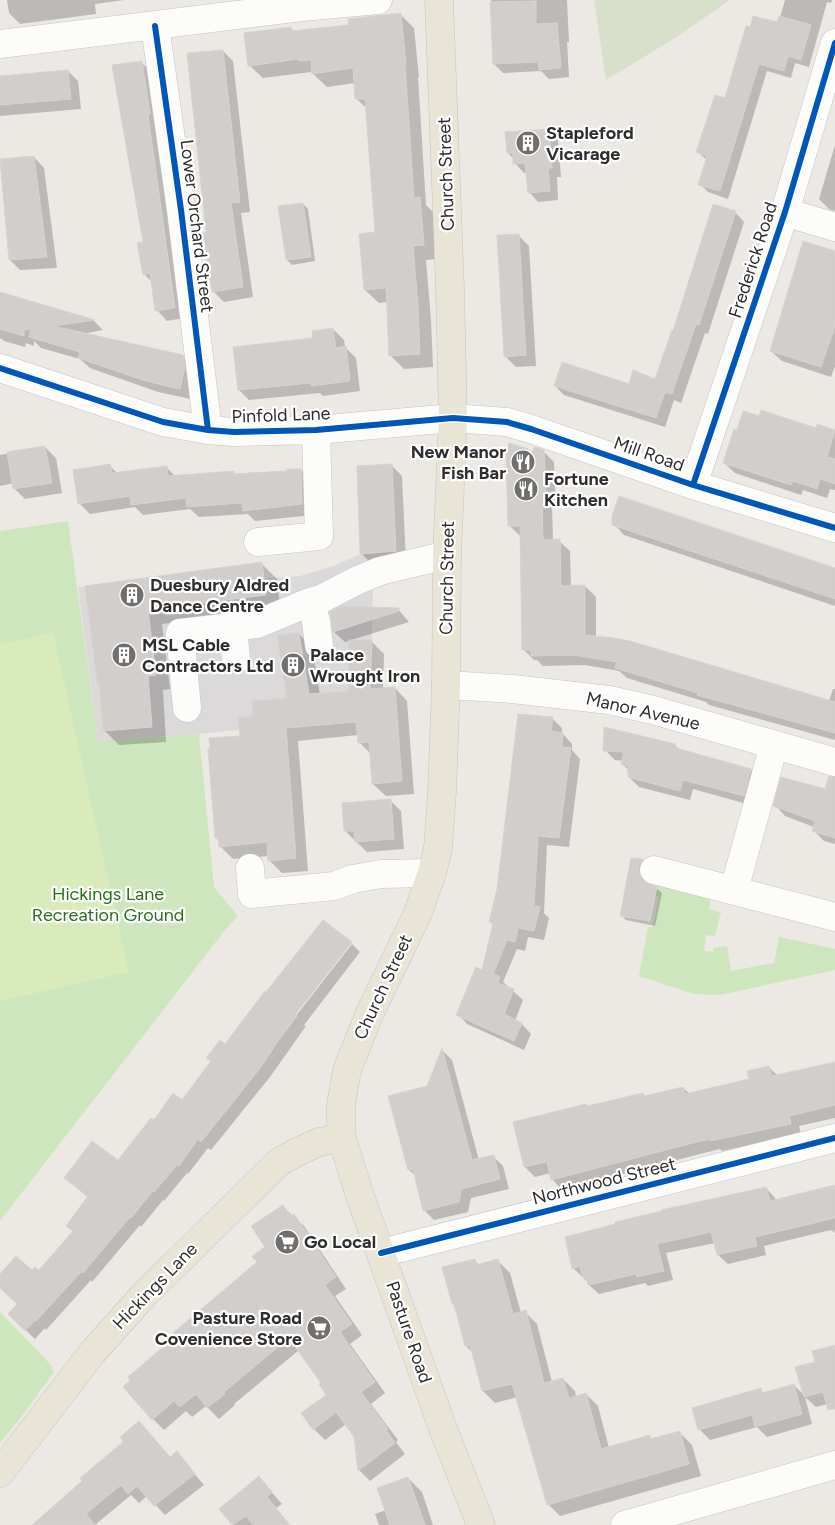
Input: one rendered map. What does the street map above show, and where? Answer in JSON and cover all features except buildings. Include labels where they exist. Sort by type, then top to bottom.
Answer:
[{"type":"main road","name":"Church Street","points":[[342,1138],[341,1105],[347,1070],[369,1016],[416,915],[432,873],[439,839],[446,685],[446,555],[452,418],[450,279],[439,0]]},
{"type":"main road","name":"Pasture Road","points":[[342,1138],[359,1193],[442,1426],[481,1525]]},
{"type":"main road","name":"Hickings Lane","points":[[0,1473],[92,1353],[144,1296],[279,1162],[320,1142],[342,1138]]},
{"type":"street","points":[[1,44],[155,26],[212,9],[378,0]]},
{"type":"street","name":"Lower Orchard Street","points":[[155,26],[181,210],[208,430]]},
{"type":"street","name":"Frederick Road","points":[[693,485],[785,212],[835,43]]},
{"type":"street","points":[[785,212],[835,227]]},
{"type":"street","name":"Pinfold Lane","points":[[0,368],[163,422],[208,430],[234,432],[316,430],[452,418]]},
{"type":"street","name":"Mill Road","points":[[452,418],[506,422],[531,429],[693,485],[835,528]]},
{"type":"street","points":[[258,542],[319,536],[316,430]]},
{"type":"street","points":[[187,708],[180,633],[258,624],[321,599],[380,571],[446,555]]},
{"type":"street","points":[[310,602],[316,621],[319,645]]},
{"type":"street","points":[[233,627],[236,658]]},
{"type":"street","name":"Manor Avenue","points":[[446,685],[513,689],[609,700],[653,710],[835,762]]},
{"type":"street","points":[[734,890],[774,745]]},
{"type":"street","points":[[250,868],[252,894],[334,886],[353,879],[381,874],[432,873]]},
{"type":"street","points":[[654,870],[835,917]]},
{"type":"street","name":"Northwood Street","points":[[381,1253],[835,1138]]},
{"type":"street","points":[[625,1525],[835,1465]]},
{"type":"shaded area","points":[[424,551],[373,587],[371,689],[309,694],[255,728],[98,741],[78,587],[240,565],[261,579],[300,576],[334,566],[361,554]]},
{"type":"green space","points":[[594,0],[730,0],[675,38],[606,80]]},
{"type":"green space","name":"Hickings Lane Recreation Ground","points":[[68,521],[98,741],[199,734],[214,887],[238,916],[225,930],[0,1221],[0,531]]},
{"type":"green space","points":[[53,632],[129,972],[0,1001],[0,644]]},
{"type":"green space","points":[[650,880],[711,895],[709,909],[721,912],[715,936],[706,935],[704,951],[713,952],[713,948],[727,946],[731,971],[774,963],[779,937],[835,949],[835,970],[720,995],[694,994],[639,976],[648,927],[653,927],[659,897],[649,894]]},
{"type":"green space","points":[[0,1312],[50,1364],[54,1372],[0,1443]]},
{"type":"cycle path","points":[[155,26],[181,210],[208,430]]},
{"type":"cycle path","points":[[693,485],[785,212],[835,43]]},
{"type":"cycle path","points":[[0,368],[163,422],[208,430],[234,432],[316,430],[453,418],[507,422],[693,485],[835,528]]},
{"type":"cycle path","points":[[381,1253],[835,1138]]},
{"type":"place","name":"Stapleford Vicarage","points":[[528,143]]},
{"type":"place","name":"New Manor Fish Bar","points":[[523,462]]},
{"type":"place","name":"Fortune Kitchen","points":[[526,489]]},
{"type":"place","name":"Duesbury Aldred Dance Centre","points":[[132,595]]},
{"type":"place","name":"MSL Cable Contractors Ltd","points":[[124,655]]},
{"type":"place","name":"Palace Wrought Iron","points":[[293,665]]},
{"type":"place","name":"Go Local","points":[[287,1242]]},
{"type":"place","name":"Pasture Road Covenience Store","points":[[319,1328]]}]
